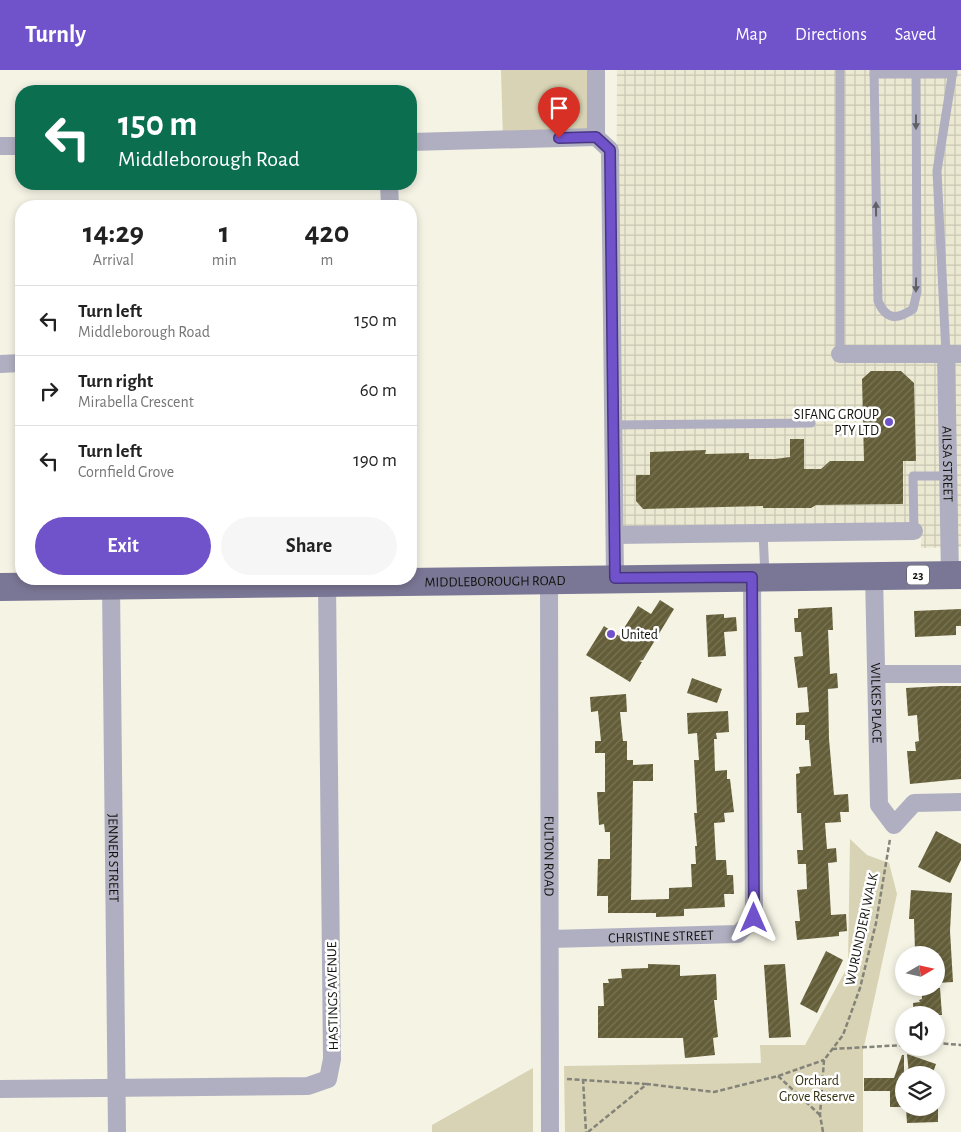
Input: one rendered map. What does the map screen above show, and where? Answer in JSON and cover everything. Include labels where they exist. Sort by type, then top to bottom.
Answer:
[{"type":"main road","name":"MIDDLEBOROUGH ROAD","points":[[417,580],[956,575]]},
{"type":"main road","name":"MIDDLEBOROUGH ROAD","points":[[0,587],[165,585]]},
{"type":"street","points":[[596,70],[596,137]]},
{"type":"street","points":[[417,142],[596,137],[610,150],[615,578]]},
{"type":"street","points":[[0,146],[15,146]]},
{"type":"street","points":[[840,354],[954,354]]},
{"type":"street","name":"AILSA STREET","points":[[954,354],[948,476],[956,575]]},
{"type":"street","points":[[0,364],[15,363]]},
{"type":"street","points":[[615,535],[914,531]]},
{"type":"street","name":"WILKES PLACE","points":[[874,575],[879,805],[894,825]]},
{"type":"street","name":"CHRISTINE STREET","points":[[550,939],[738,934],[754,918],[758,577]]},
{"type":"street","name":"FULTON ROAD","points":[[549,580],[550,1132]]},
{"type":"street","name":"HASTINGS AVENUE","points":[[0,1089],[308,1086],[328,1079],[332,1059],[327,585]]},
{"type":"street","name":"JENNER STREET","points":[[111,586],[117,1132]]},
{"type":"street","points":[[877,674],[961,674]]},
{"type":"street","points":[[894,825],[914,803],[961,802]]},
{"type":"lane","points":[[840,70],[840,354]]},
{"type":"lane","points":[[916,72],[917,292],[913,309],[903,316],[891,316],[882,311],[878,301],[874,72],[916,72],[953,72],[937,171],[954,354]]},
{"type":"lane","points":[[614,425],[811,423]]},
{"type":"lane","points":[[914,531],[913,476],[948,476]]},
{"type":"lane","points":[[758,577],[763,533]]},
{"type":"path","name":"WURUNDJERI WALK","points":[[824,1060],[843,1035],[860,988],[876,922],[885,857],[894,825]]},
{"type":"path","points":[[945,1044],[961,1045]]},
{"type":"path","points":[[832,1049],[895,1046]]},
{"type":"path","points":[[549,1080],[583,1079],[714,1092],[778,1076],[824,1060],[820,1114],[822,1132]]},
{"type":"path","points":[[778,1076],[820,1114]]},
{"type":"path","points":[[583,1079],[587,1132]]},
{"type":"path","points":[[587,1132],[647,1084]]},
{"type":"shaded area","points":[[617,70],[961,70],[961,547],[921,548],[921,531],[615,535]]},
{"type":"green space","points":[[501,70],[596,70],[596,137],[503,140]]},
{"type":"green space","name":"Orchard Grove Reserve","points":[[850,839],[867,855],[889,863],[897,894],[863,1051],[863,1132],[565,1132],[564,1066],[761,1063],[760,1045],[805,1045],[848,966]]},
{"type":"green space","points":[[533,1068],[533,1132],[432,1132],[432,1125]]},
{"type":"building","points":[[871,371],[901,371],[914,383],[916,461],[903,461],[903,504],[816,505],[811,508],[763,508],[763,506],[643,509],[636,501],[636,475],[650,475],[650,452],[706,450],[705,454],[749,453],[749,459],[775,459],[790,457],[790,439],[804,439],[804,469],[821,469],[830,461],[864,461],[862,379]]},
{"type":"building","points":[[660,600],[674,609],[643,660],[639,661],[642,662],[630,682],[586,655],[604,626],[619,636],[638,606],[651,614]]},
{"type":"building","points":[[832,607],[833,630],[828,630],[830,674],[837,673],[838,688],[828,689],[829,739],[834,795],[848,794],[849,812],[840,812],[841,822],[825,823],[827,849],[836,848],[837,862],[828,863],[831,915],[846,914],[847,931],[839,932],[839,936],[797,940],[795,921],[800,921],[797,890],[807,889],[806,864],[798,864],[797,850],[803,850],[801,813],[797,813],[796,774],[800,773],[799,767],[811,766],[809,740],[805,740],[805,725],[796,725],[796,713],[809,712],[807,687],[798,688],[794,657],[803,656],[801,632],[795,632],[794,618],[798,618],[798,609]]},
{"type":"building","points":[[961,609],[961,626],[956,626],[956,635],[915,637],[914,611]]},
{"type":"building","points":[[724,614],[724,618],[736,617],[737,631],[724,632],[726,656],[708,657],[706,615]]},
{"type":"building","points":[[692,678],[722,689],[717,703],[687,693]]},
{"type":"building","points":[[961,686],[961,779],[910,784],[907,751],[916,751],[915,742],[919,741],[917,715],[908,716],[906,688]]},
{"type":"building","points":[[626,694],[627,712],[620,712],[623,741],[627,741],[627,760],[633,760],[633,765],[653,764],[653,781],[633,781],[631,900],[669,899],[669,888],[692,887],[691,864],[696,864],[695,846],[697,846],[694,813],[697,813],[694,760],[699,760],[697,733],[688,734],[687,713],[728,711],[729,732],[716,733],[717,739],[714,739],[715,771],[727,770],[734,812],[724,813],[725,822],[714,823],[716,860],[726,860],[727,875],[733,875],[734,894],[724,894],[725,907],[684,909],[684,916],[656,917],[656,913],[608,913],[608,896],[597,896],[598,859],[610,859],[610,832],[605,832],[604,824],[599,825],[597,792],[605,792],[605,753],[595,753],[595,741],[601,741],[598,711],[591,712],[590,697]]},
{"type":"building","points":[[936,831],[961,844],[961,860],[950,883],[918,867]]},
{"type":"building","points":[[911,890],[952,893],[950,931],[953,982],[945,982],[945,946],[915,946],[914,919],[909,919]]},
{"type":"building","points":[[826,951],[843,960],[817,1013],[800,1004]]},
{"type":"building","points":[[648,964],[680,965],[680,976],[716,974],[717,1000],[714,1000],[718,1037],[713,1038],[715,1055],[685,1058],[683,1038],[598,1038],[598,1006],[604,1006],[603,983],[609,983],[608,979],[622,978],[621,969],[648,968]]},
{"type":"building","points":[[785,964],[791,1037],[769,1038],[764,965]]},
{"type":"building","points":[[922,996],[941,996],[941,1006],[913,1006],[913,1003],[920,1002],[919,1000],[922,999]]},
{"type":"building","points":[[902,1056],[904,1056],[904,1066],[898,1066]]},
{"type":"building","points":[[907,1056],[913,1056],[936,1064],[935,1066],[908,1066]]},
{"type":"building","points":[[895,1075],[895,1107],[890,1107],[890,1091],[864,1091],[864,1078],[894,1078]]},
{"type":"building","points":[[907,1116],[938,1116],[938,1122],[907,1123]]},
{"type":"place","name":"SIFANG GROUP PTY LTD","points":[[889,422]]},
{"type":"place","name":"United","points":[[611,634]]},
{"type":"route","points":[[559,138],[596,137],[610,150],[615,578],[752,577],[754,918]]}]
